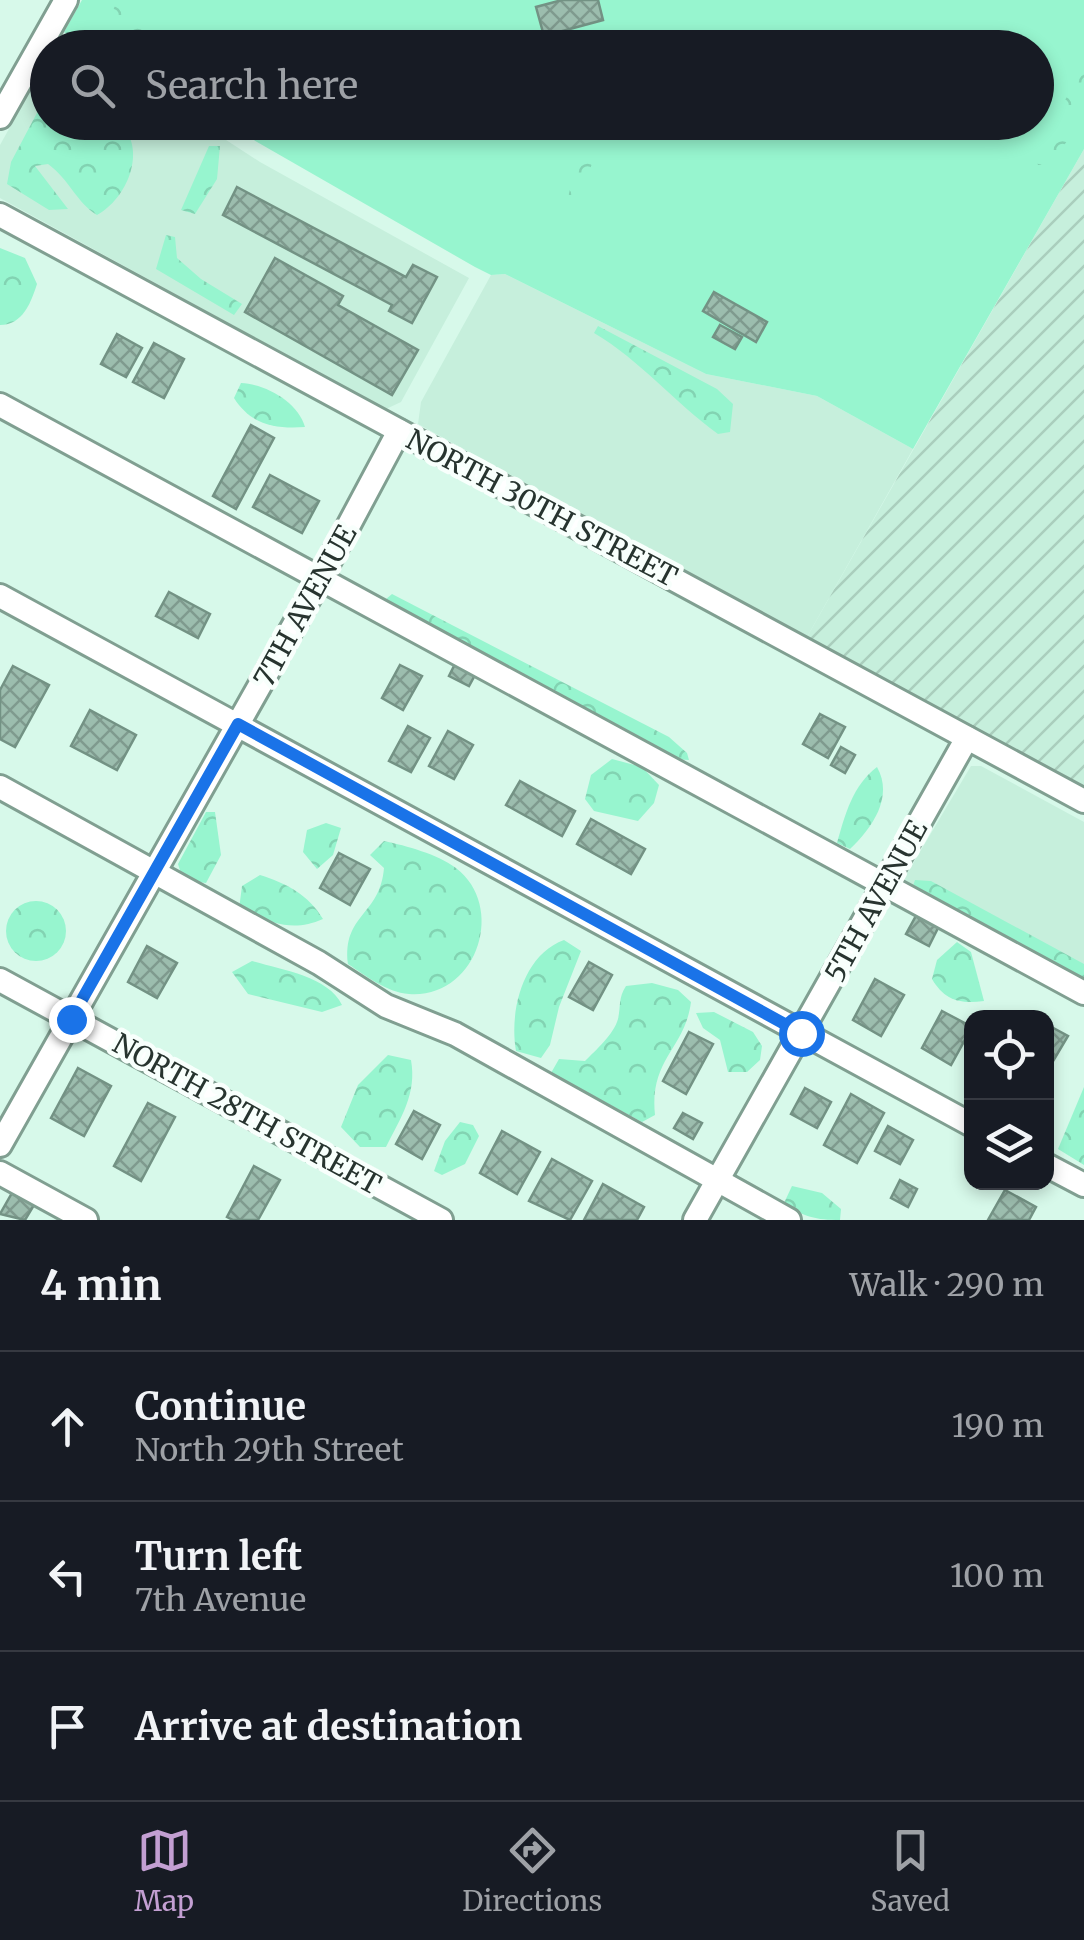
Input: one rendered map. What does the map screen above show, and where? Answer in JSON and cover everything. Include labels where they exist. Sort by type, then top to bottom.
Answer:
[{"type":"street","points":[[44,30],[57,3]]},
{"type":"street","points":[[0,117],[30,57]]},
{"type":"street","name":"NORTH 30TH STREET","points":[[0,215],[1084,801]]},
{"type":"street","points":[[0,405],[1084,993]]},
{"type":"street","name":"7TH AVENUE","points":[[0,1144],[320,579],[398,430]]},
{"type":"street","points":[[0,596],[964,1120]]},
{"type":"street","name":"5TH AVENUE","points":[[695,1220],[968,738]]},
{"type":"street","points":[[0,787],[319,962],[386,1006],[455,1034],[788,1220]]},
{"type":"street","name":"NORTH 28TH STREET","points":[[0,980],[441,1220]]},
{"type":"street","points":[[1054,1169],[1084,1186]]},
{"type":"street","points":[[0,1173],[86,1220]]},
{"type":"shaded area","points":[[30,91],[30,140],[226,140],[469,278],[401,402],[386,409],[0,198],[0,145]]},
{"type":"shaded area","points":[[1084,149],[1084,788],[807,637]]},
{"type":"shaded area","points":[[505,274],[706,374],[817,396],[913,449],[807,637],[418,424],[421,402],[491,275]]},
{"type":"shaded area","points":[[971,766],[981,766],[1084,822],[1084,988],[902,882]]},
{"type":"green space","points":[[82,0],[1084,0],[1084,149],[913,449],[817,396],[706,374],[505,274],[491,275],[254,140],[1054,140],[1054,30],[65,30]]},
{"type":"green space","points":[[117,0],[160,0],[144,30],[106,30]]},
{"type":"green space","points":[[1084,66],[1083,97],[1074,131],[1047,165],[1038,165],[1034,156],[1043,140],[1054,140],[1054,120]]},
{"type":"green space","points":[[30,126],[30,140],[130,140],[133,160],[125,186],[108,208],[97,215],[48,164],[35,166],[68,209],[49,210],[7,184],[11,162]]},
{"type":"green space","points":[[583,140],[597,140],[587,177],[567,201]]},
{"type":"green space","points":[[209,146],[220,146],[217,179],[195,214],[181,210]]},
{"type":"green space","points":[[166,235],[175,237],[177,258],[201,279],[242,304],[234,315],[156,269]]},
{"type":"green space","points":[[0,248],[25,258],[37,284],[20,317],[0,325]]},
{"type":"green space","points":[[598,326],[717,389],[733,404],[730,432],[718,434],[702,422],[627,356],[594,333]]},
{"type":"green space","points":[[241,383],[280,396],[296,410],[305,427],[274,426],[256,420],[234,398]]},
{"type":"green space","points":[[392,594],[669,737],[687,753],[689,760],[671,759],[391,607],[385,600]]},
{"type":"green space","points":[[612,759],[642,767],[659,785],[654,803],[638,821],[594,811],[585,799],[591,775]]},
{"type":"green space","points":[[877,767],[882,778],[882,801],[873,822],[850,849],[837,843],[843,821],[856,791]]},
{"type":"green space","points":[[206,812],[215,812],[221,855],[206,883],[183,880],[178,864]]},
{"type":"green space","points":[[326,823],[341,828],[333,855],[317,869],[303,852],[307,830]]},
{"type":"green space","points":[[384,841],[431,855],[456,868],[471,885],[480,905],[477,948],[467,967],[452,982],[433,992],[409,994],[392,990],[348,964],[351,935],[381,884],[384,868],[370,855]]},
{"type":"green space","points":[[260,875],[296,891],[323,919],[290,925],[270,922],[239,909],[242,886]]},
{"type":"green space","points":[[915,880],[931,881],[1084,964],[1084,985],[912,889]]},
{"type":"green space","points":[[36,901],[57,910],[66,931],[57,952],[36,961],[15,952],[6,931],[15,910]]},
{"type":"green space","points":[[564,940],[581,951],[559,1007],[550,1045],[541,1058],[516,1051],[515,1019],[522,986],[538,958]]},
{"type":"green space","points":[[957,942],[971,952],[984,1001],[954,999],[932,979],[937,960]]},
{"type":"green space","points":[[252,961],[315,981],[342,1005],[322,1012],[248,994],[232,972]]},
{"type":"green space","points":[[652,983],[678,990],[691,1002],[682,1032],[657,1080],[655,1115],[642,1122],[551,1073],[559,1059],[585,1061],[604,1042],[616,1025],[626,986]]},
{"type":"green space","points":[[714,1012],[753,1032],[762,1046],[760,1060],[747,1072],[728,1072],[720,1040],[703,1028],[696,1013]]},
{"type":"green space","points":[[388,1055],[411,1060],[410,1095],[386,1147],[360,1147],[341,1127],[358,1085]]},
{"type":"green space","points":[[1084,1087],[1084,1165],[1058,1149]]},
{"type":"green space","points":[[460,1122],[473,1125],[479,1136],[465,1164],[442,1175],[434,1171],[445,1141]]},
{"type":"green space","points":[[792,1186],[822,1193],[841,1209],[840,1220],[810,1217],[784,1203]]},
{"type":"building","points":[[562,0],[598,0],[603,20],[566,30],[542,30],[536,7]]},
{"type":"building","points":[[237,187],[406,277],[413,265],[437,277],[412,323],[389,311],[392,305],[223,215]]},
{"type":"building","points":[[275,258],[343,296],[338,305],[418,350],[392,395],[245,312]]},
{"type":"building","points":[[714,292],[767,322],[756,342],[703,311]]},
{"type":"building","points":[[720,325],[742,337],[735,349],[713,337]]},
{"type":"building","points":[[117,334],[142,348],[126,377],[101,364]]},
{"type":"building","points":[[154,343],[184,359],[164,398],[133,382]]},
{"type":"building","points":[[251,425],[274,438],[236,509],[213,496]]},
{"type":"building","points":[[270,475],[319,501],[302,533],[253,507]]},
{"type":"building","points":[[169,592],[210,614],[198,638],[156,616]]},
{"type":"building","points":[[455,664],[475,675],[469,686],[449,676]]},
{"type":"building","points":[[400,665],[422,676],[403,710],[382,698]]},
{"type":"building","points":[[13,666],[49,685],[15,747],[0,739],[0,690]]},
{"type":"building","points":[[90,710],[136,735],[117,770],[71,746]]},
{"type":"building","points":[[820,714],[845,727],[828,758],[803,744]]},
{"type":"building","points":[[408,726],[430,738],[411,772],[389,761]]},
{"type":"building","points":[[448,731],[473,745],[454,779],[429,766]]},
{"type":"building","points":[[841,747],[855,755],[845,773],[831,765]]},
{"type":"building","points":[[520,781],[575,811],[562,836],[506,805]]},
{"type":"building","points":[[591,819],[645,849],[631,874],[577,844]]},
{"type":"building","points":[[339,853],[370,869],[350,905],[320,888]]},
{"type":"building","points":[[917,914],[939,926],[929,946],[906,934]]},
{"type":"building","points":[[147,946],[177,963],[157,998],[128,982]]},
{"type":"building","points":[[589,962],[612,975],[593,1010],[569,997]]},
{"type":"building","points":[[875,979],[904,995],[881,1036],[853,1020]]},
{"type":"building","points":[[942,1011],[964,1023],[964,1041],[951,1065],[922,1048]]},
{"type":"building","points":[[1054,1028],[1068,1036],[1054,1060]]},
{"type":"building","points":[[689,1032],[713,1044],[686,1094],[663,1081]]},
{"type":"building","points":[[78,1068],[111,1086],[84,1136],[51,1118]]},
{"type":"building","points":[[805,1088],[831,1102],[817,1128],[791,1114]]},
{"type":"building","points":[[851,1094],[884,1113],[857,1163],[824,1145]]},
{"type":"building","points":[[148,1103],[175,1117],[141,1181],[114,1166]]},
{"type":"building","points":[[414,1111],[440,1125],[422,1159],[396,1144]]},
{"type":"building","points":[[683,1113],[702,1123],[693,1139],[674,1128]]},
{"type":"building","points":[[888,1126],[913,1140],[900,1164],[875,1151]]},
{"type":"building","points":[[502,1131],[540,1152],[517,1194],[480,1173]]},
{"type":"building","points":[[552,1159],[592,1181],[570,1220],[529,1201]]},
{"type":"building","points":[[254,1166],[280,1180],[258,1220],[233,1220],[227,1217]]},
{"type":"building","points":[[900,1180],[917,1189],[908,1207],[891,1198]]},
{"type":"building","points":[[603,1184],[644,1207],[637,1220],[584,1220]]},
{"type":"building","points":[[1005,1190],[1036,1207],[1029,1220],[988,1220]]},
{"type":"building","points":[[12,1193],[34,1205],[25,1220],[0,1214]]},
{"type":"route","points":[[71,1019],[238,724],[801,1033]]}]
